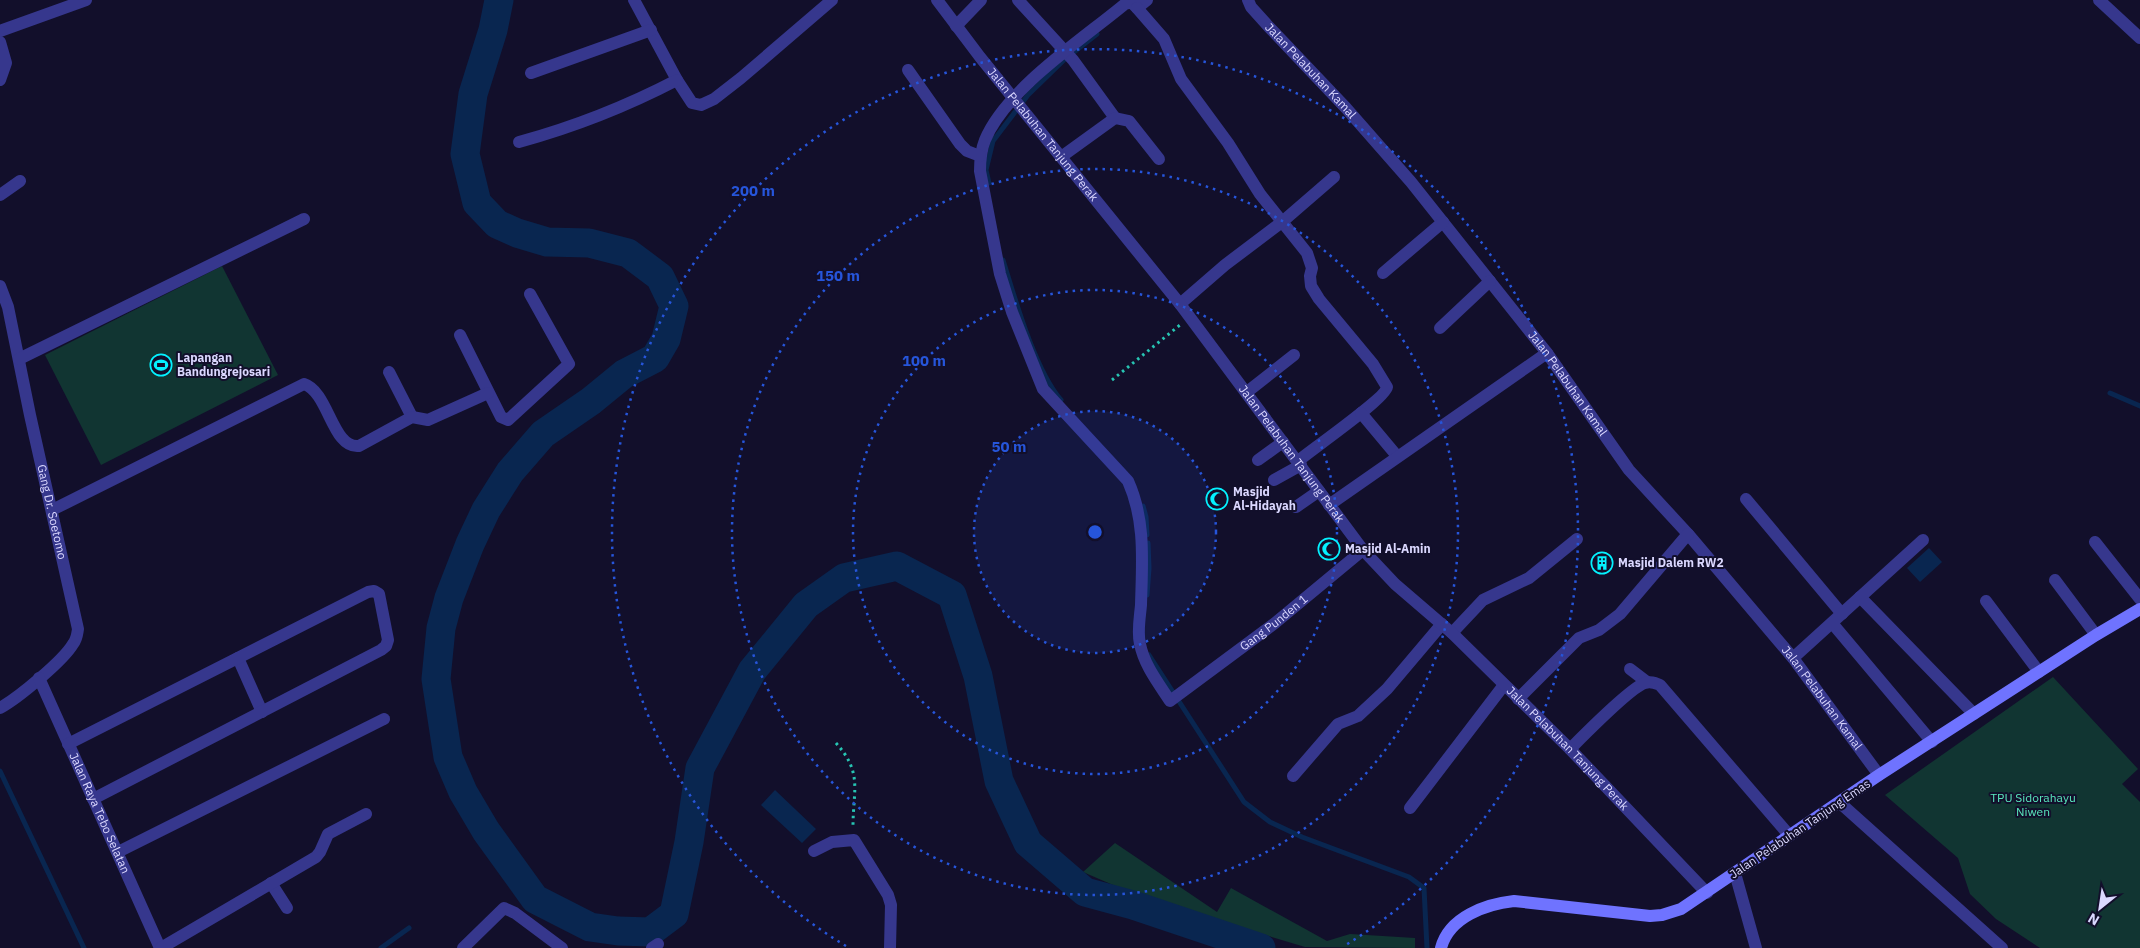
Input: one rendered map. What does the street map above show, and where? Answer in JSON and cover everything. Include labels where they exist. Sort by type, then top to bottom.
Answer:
[{"type":"main road","name":"Jalan Pelabuhan Tanjung Emas","points":[[1441,948],[1443,941],[1454,926],[1476,910],[1495,904],[1514,902],[1650,916],[1662,915],[1681,909],[1879,775],[2096,635],[2140,609]]},
{"type":"street","points":[[0,31],[86,0]]},
{"type":"street","points":[[634,0],[677,80],[692,103],[701,105],[714,99],[832,0]]},
{"type":"street","name":"Jalan Pelabuhan Tanjung Perak","points":[[937,0],[1061,158],[1180,304],[1363,550],[1395,584],[1452,633],[1570,749],[1707,892]]},
{"type":"street","points":[[956,26],[981,0]]},
{"type":"street","points":[[1018,0],[1068,54],[1116,118],[1129,121],[1159,159]]},
{"type":"street","name":"Jalan Pelabuhan Kamal","points":[[1248,0],[1251,7],[1268,27],[1346,108],[1411,182],[1547,353],[1629,470],[1688,534],[1793,658],[1879,775]]},
{"type":"street","points":[[2099,0],[2140,38]]},
{"type":"street","points":[[908,70],[960,144],[967,151],[980,156],[985,140],[1068,54],[1125,4],[1138,4],[1164,39],[1181,79],[1228,143],[1260,194],[1300,244],[1311,262],[1311,286],[1319,299],[1372,364],[1387,388],[1385,393],[1361,413],[1299,463],[1274,480]]},
{"type":"street","points":[[530,73],[651,30]]},
{"type":"street","points":[[0,42],[6,63],[0,80]]},
{"type":"street","points":[[519,142],[552,133],[636,101],[677,80]]},
{"type":"street","points":[[1061,158],[1116,118]]},
{"type":"street","name":"Gang Punden 1","points":[[980,156],[980,171],[1000,274],[1012,312],[1043,389],[1128,481],[1132,490],[1141,526],[1143,547],[1139,643],[1149,669],[1170,701],[1275,623],[1363,550]]},
{"type":"street","points":[[1180,304],[1225,265],[1282,222],[1334,177]]},
{"type":"street","points":[[0,195],[20,181]]},
{"type":"street","points":[[19,358],[304,219]]},
{"type":"street","points":[[1383,273],[1443,222]]},
{"type":"street","points":[[1440,328],[1490,280]]},
{"type":"street","name":"Gang Dr. Soetomo","points":[[0,286],[8,307],[78,629],[77,638],[73,646],[13,701],[0,708]]},
{"type":"street","points":[[460,335],[501,417],[508,420],[569,364],[530,294]]},
{"type":"street","points":[[1329,505],[1547,353]]},
{"type":"street","points":[[1247,392],[1294,355]]},
{"type":"street","points":[[389,372],[412,417]]},
{"type":"street","points":[[52,510],[304,384],[314,390],[348,445],[359,446],[412,417],[428,420],[488,393]]},
{"type":"street","points":[[1361,413],[1397,456]]},
{"type":"street","points":[[1258,460],[1283,442]]},
{"type":"street","points":[[1296,507],[1319,491]]},
{"type":"street","points":[[1746,499],[1842,614]]},
{"type":"street","points":[[1518,699],[1579,638],[1599,630],[1620,614],[1688,534]]},
{"type":"street","points":[[1452,633],[1483,600],[1529,578],[1577,539]]},
{"type":"street","points":[[1793,658],[1923,540]]},
{"type":"street","points":[[2096,542],[2140,599]]},
{"type":"street","points":[[2055,580],[2096,635]]},
{"type":"street","points":[[68,744],[368,592],[374,591],[379,594],[388,640],[386,646],[93,799]]},
{"type":"street","points":[[1860,597],[1974,714]]},
{"type":"street","points":[[1986,601],[2039,672]]},
{"type":"street","points":[[1832,623],[1932,742]]},
{"type":"street","points":[[1293,776],[1338,724],[1358,716],[1387,689],[1442,624]]},
{"type":"street","points":[[238,658],[262,712]]},
{"type":"street","points":[[1630,669],[1647,682],[1660,685],[1667,692],[1789,835]]},
{"type":"street","name":"Jalan Raya Tebo Selatan","points":[[39,678],[161,948]]},
{"type":"street","points":[[1570,749],[1641,684],[1647,682]]},
{"type":"street","points":[[1410,808],[1504,685]]},
{"type":"street","points":[[118,852],[384,719]]},
{"type":"street","points":[[1839,802],[2002,948]]},
{"type":"street","points":[[161,948],[316,857],[328,834],[366,814]]},
{"type":"street","points":[[814,851],[832,842],[854,840],[888,895],[891,905],[890,948]]},
{"type":"street","points":[[1735,873],[1756,948]]},
{"type":"street","points":[[271,883],[287,908]]},
{"type":"street","points":[[463,948],[504,908],[515,913],[562,948]]},
{"type":"path","points":[[1112,380],[1190,317]]},
{"type":"path","points":[[836,743],[847,755],[854,773],[854,840]]},
{"type":"green space","name":"Lapangan Bandungrejosari","points":[[222,266],[278,375],[101,465],[45,355]]},
{"type":"green space","name":"TPU Sidorahayu Niwen","points":[[2053,677],[2138,769],[2122,784],[2140,802],[2140,948],[2040,948],[1996,919],[1970,894],[1958,858],[1885,795]]},
{"type":"green space","points":[[1115,843],[1217,912],[1231,888],[1327,941],[1350,934],[1415,938],[1415,948],[1305,947],[1143,898],[1083,872]]},
{"type":"water","points":[[1929,548],[1942,562],[1920,582],[1907,568]]},
{"type":"water","points":[[775,790],[816,829],[802,843],[761,805]]},
{"type":"waterway","points":[[499,0],[493,30],[473,94],[465,154],[477,203],[497,224],[517,233],[547,242],[589,243],[628,253],[660,277],[674,306],[666,339],[655,358],[624,374],[591,401],[543,434],[510,472],[486,510],[470,544],[449,598],[441,628],[436,679],[448,757],[463,792],[486,831],[535,899],[590,927],[618,931],[650,932],[674,914],[689,842],[700,768],[752,671],[806,605],[844,578],[897,566],[952,595],[978,676],[999,781],[1028,843],[1085,892],[1133,905],[1261,948]]},
{"type":"waterway","points":[[989,183],[986,170],[993,141],[1028,95],[1065,59],[1097,34]]},
{"type":"waterway","points":[[1003,260],[1034,353],[1061,400]]},
{"type":"waterway","points":[[2110,393],[2140,406]]},
{"type":"waterway","points":[[1143,506],[1147,535]]},
{"type":"waterway","points":[[1147,595],[1148,543]]},
{"type":"waterway","points":[[1149,655],[1244,802],[1270,822],[1302,837],[1409,877],[1424,888],[1427,948]]},
{"type":"waterway","points":[[0,771],[84,948]]},
{"type":"waterway","points":[[381,948],[409,928]]},
{"type":"place","name":"Lapangan Bandungrejosari","points":[[161,365]]},
{"type":"place","name":"Masjid Al-Hidayah","points":[[1217,499]]},
{"type":"place","name":"Masjid Al-Amin","points":[[1329,549]]},
{"type":"place","name":"Masjid Dalem RW2","points":[[1602,563]]}]
